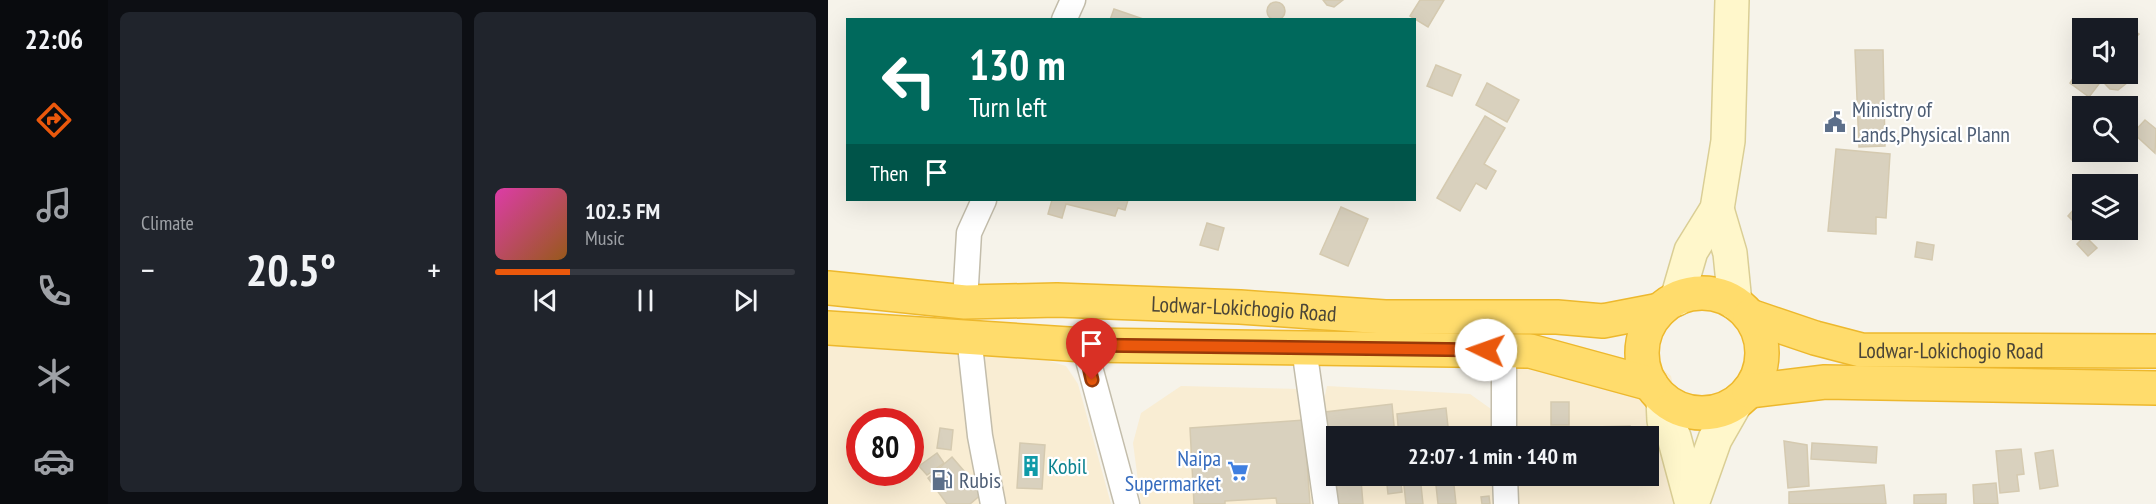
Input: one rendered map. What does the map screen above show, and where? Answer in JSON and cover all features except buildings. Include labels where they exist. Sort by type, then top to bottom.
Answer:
[{"type":"highway","name":"Lodwar-Lokichogio Road","points":[[828,288],[965,302],[1057,300],[1240,307],[1385,317],[1557,316],[1603,321],[1669,305]]},
{"type":"highway","points":[[1696,293],[1716,295],[1743,309],[1759,334],[1762,354],[1759,374],[1742,397],[1717,411],[1698,413],[1679,409],[1657,391],[1643,366],[1643,346],[1649,327],[1669,305],[1696,293]]},
{"type":"highway","name":"Lodwar-Lokichogio Road","points":[[1743,309],[1815,338],[1861,350],[2156,351]]},
{"type":"highway","name":"Lodwar-Lokichogio Road","points":[[828,328],[1084,345],[1451,348],[1530,351],[1657,391]]},
{"type":"highway","name":"Lodwar-Lokichogio Road","points":[[1742,397],[1826,382],[2156,388]]},
{"type":"street","points":[[1065,18],[1073,0]]},
{"type":"street","points":[[1669,305],[1691,251],[1717,209],[1728,141],[1732,0]]},
{"type":"street","points":[[965,302],[969,233],[984,201]]},
{"type":"street","points":[[1717,209],[1743,309]]},
{"type":"street","points":[[969,336],[980,436],[993,504]]},
{"type":"street","points":[[1084,345],[1101,415],[1127,504]]},
{"type":"street","points":[[1304,348],[1326,504]]},
{"type":"street","points":[[1504,350],[1504,426]]},
{"type":"street","points":[[1657,391],[1664,421],[1674,437],[1692,504]]},
{"type":"street","points":[[1692,504],[1715,439],[1742,397]]},
{"type":"street","points":[[1505,486],[1506,504]]},
{"type":"shaded area","points":[[828,330],[1049,361],[1066,366],[1078,384],[1111,504],[828,504]]},
{"type":"shaded area","points":[[1517,359],[1655,363],[1671,376],[1681,420],[1677,504],[1514,504],[1513,486],[1659,486],[1659,426],[1513,426]]},
{"type":"shaded area","points":[[1181,386],[1300,389],[1320,504],[1141,504],[1133,443],[1141,413]]},
{"type":"shaded area","points":[[1327,386],[1470,394],[1491,409],[1492,426],[1326,426],[1326,465],[1320,418]]},
{"type":"shaded area","points":[[1329,486],[1497,486],[1499,504],[1331,504]]},
{"type":"place","name":"Ministry of Lands,Physical Plann","points":[[1835,122]]},
{"type":"place","name":"Kobil","points":[[1031,466]]},
{"type":"place","name":"Naipa Supermarket","points":[[1238,471]]},
{"type":"place","name":"Rubis","points":[[942,480]]},
{"type":"route","points":[[1092,380],[1084,345],[1486,350]]}]
